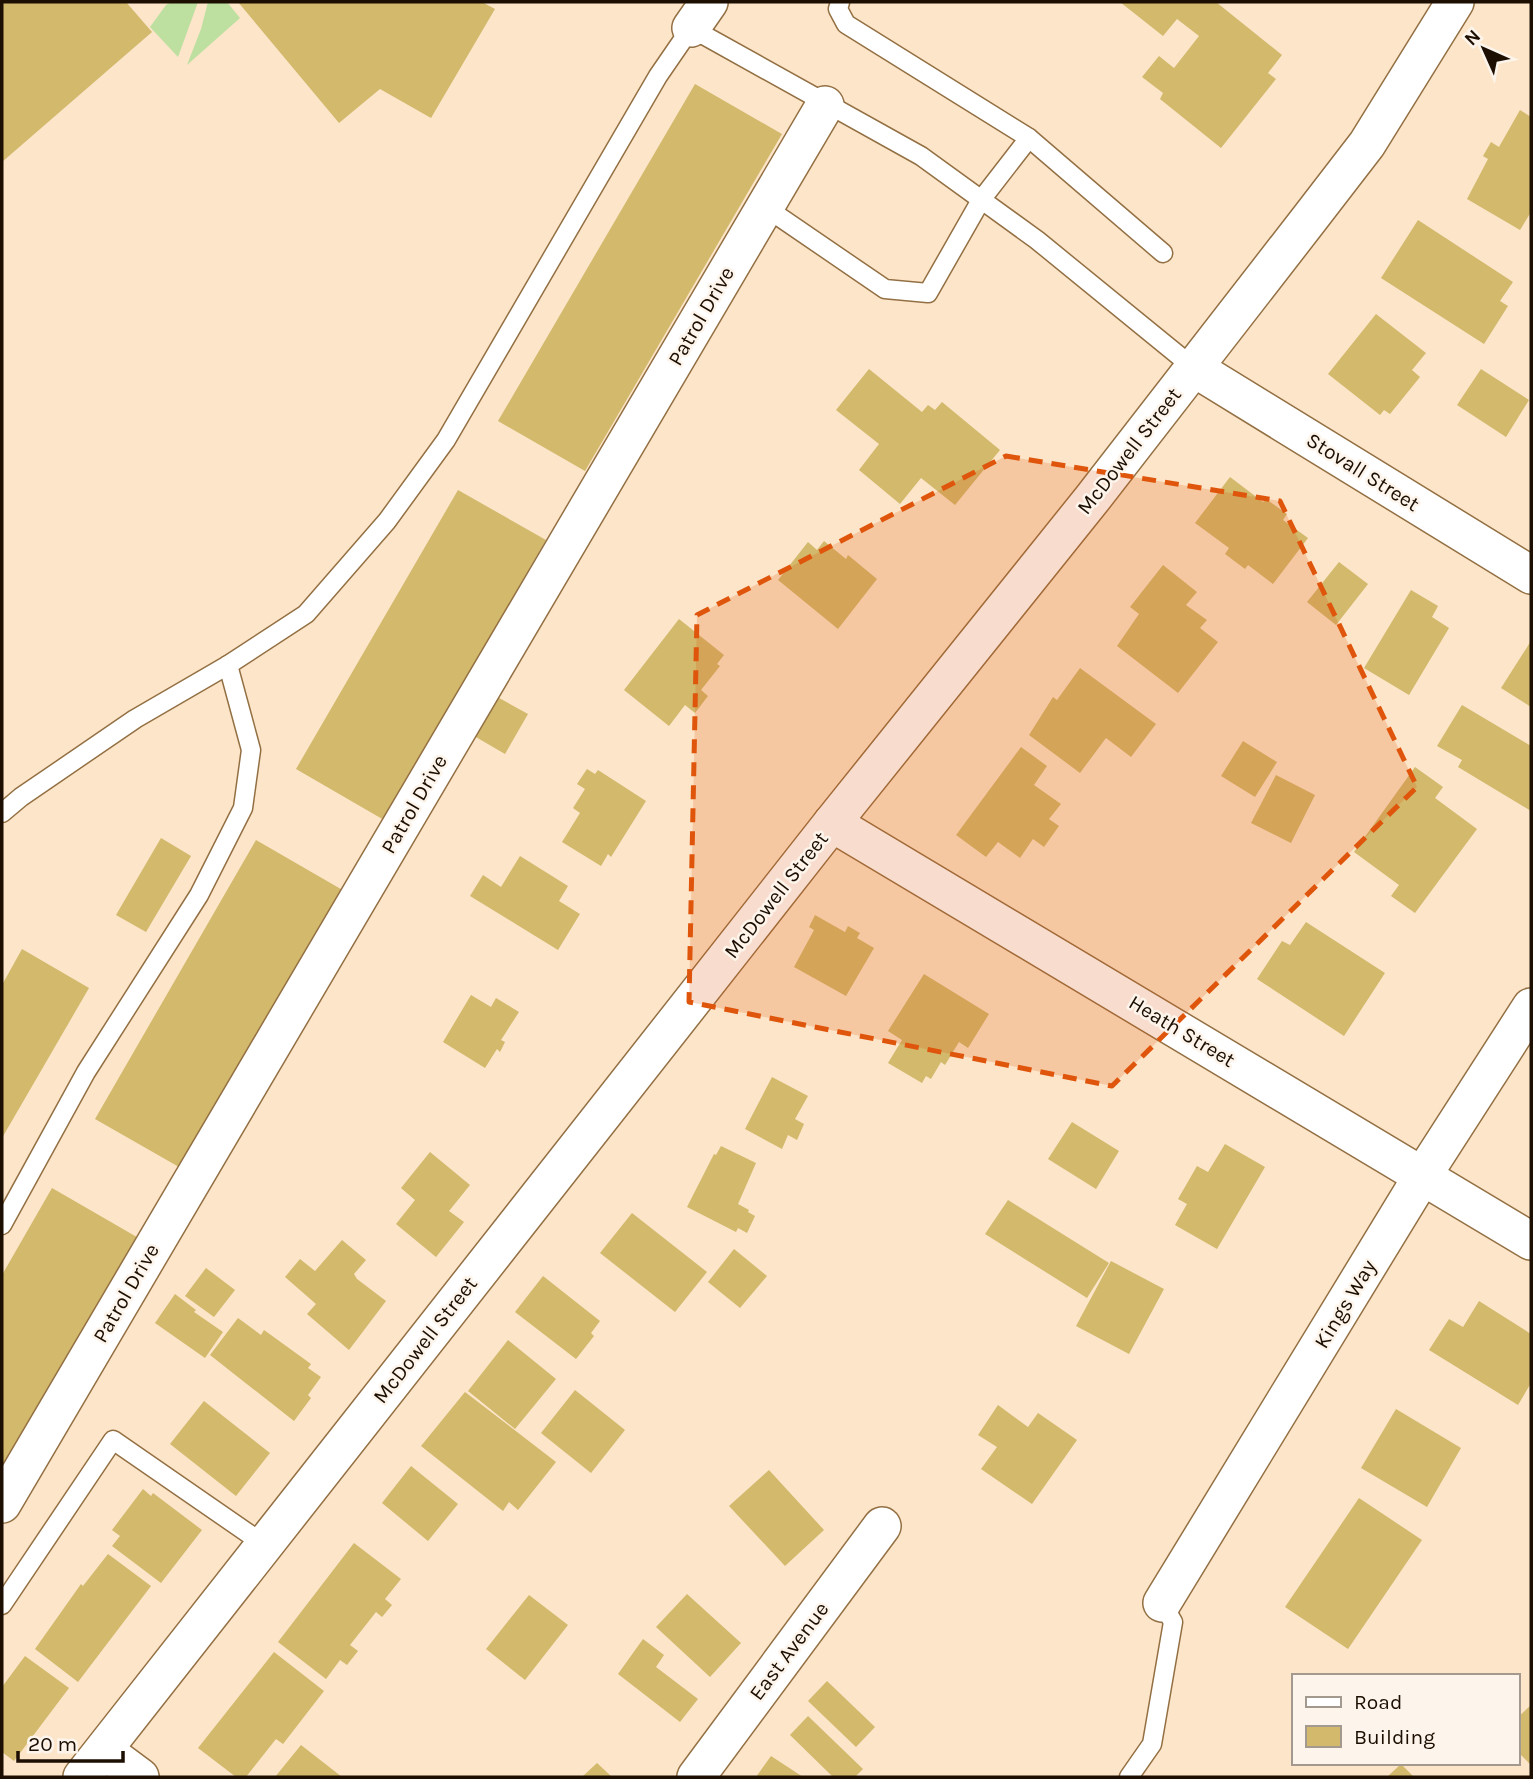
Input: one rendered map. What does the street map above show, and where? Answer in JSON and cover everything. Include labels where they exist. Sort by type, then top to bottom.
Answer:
[{"type":"street","name":"McDowell Street","points":[[94,1764],[832,823],[1194,368],[1367,144],[1455,2]]},
{"type":"street","name":"Patrol Drive","points":[[2,1504],[825,105]]},
{"type":"street","name":"Stovall Street","points":[[1194,368],[1531,575]]},
{"type":"street","name":"Heath Street","points":[[832,823],[1531,1241]]},
{"type":"street","name":"Kings Way","points":[[1162,1603],[1423,1175],[1531,1007]]},
{"type":"street","name":"East Avenue","points":[[696,1777],[882,1525]]},
{"type":"street","points":[[94,1764],[140,1777]]},
{"type":"lane","points":[[840,2],[838,9],[846,24],[1029,138],[1163,253]]},
{"type":"lane","points":[[2,813],[135,719],[228,665],[306,614],[387,521],[446,440],[658,76],[700,15],[825,105],[921,156],[1037,240],[1194,368]]},
{"type":"lane","points":[[765,207],[884,289],[928,292],[981,200],[1029,138]]},
{"type":"lane","points":[[2,1225],[86,1072],[199,895],[243,807],[251,750],[228,665]]},
{"type":"lane","points":[[2,1605],[113,1440],[265,1545]]},
{"type":"lane","points":[[1129,1777],[1152,1744],[1173,1622],[1162,1603]]},
{"type":"highlighted area","points":[[1006,456],[1280,501],[1417,787],[1112,1086],[689,1002],[697,615]]},
{"type":"green space","points":[[171,2],[198,2],[178,57],[150,27]]},
{"type":"green space","points":[[208,2],[227,2],[240,18],[187,65],[201,29]]},
{"type":"building","points":[[2,2],[126,2],[152,32],[2,162]]},
{"type":"building","points":[[238,2],[482,2],[495,9],[431,118],[380,89],[339,123]]},
{"type":"building","points":[[1120,2],[1216,2],[1282,55],[1268,73],[1276,79],[1221,148],[1160,99],[1163,93],[1142,77],[1159,56],[1174,68],[1199,36],[1177,19],[1163,36]]},
{"type":"building","points":[[695,84],[782,134],[585,471],[498,421]]},
{"type":"building","points":[[1520,110],[1531,117],[1531,212],[1520,230],[1467,199],[1488,159],[1483,156],[1491,142],[1499,147]]},
{"type":"building","points":[[1418,220],[1513,282],[1500,301],[1508,306],[1484,344],[1381,278]]},
{"type":"building","points":[[1376,314],[1426,353],[1412,370],[1420,377],[1390,414],[1384,410],[1380,415],[1328,374]]},
{"type":"building","points":[[869,369],[922,412],[928,405],[935,410],[942,402],[1000,450],[955,505],[921,478],[900,504],[859,470],[879,444],[836,410]]},
{"type":"building","points":[[1481,369],[1529,400],[1506,437],[1457,405]]},
{"type":"building","points":[[1230,477],[1263,502],[1266,499],[1287,514],[1283,520],[1308,538],[1273,584],[1248,565],[1245,569],[1225,554],[1229,548],[1195,523]]},
{"type":"building","points":[[458,490],[546,540],[384,820],[296,769]]},
{"type":"building","points":[[824,541],[846,559],[848,555],[877,579],[838,629],[778,580],[808,542],[817,550]]},
{"type":"building","points":[[1339,562],[1368,584],[1336,625],[1307,602]]},
{"type":"building","points":[[1163,565],[1197,592],[1186,605],[1207,620],[1200,628],[1218,642],[1178,693],[1117,646],[1139,614],[1130,607]]},
{"type":"building","points":[[1411,590],[1438,606],[1432,617],[1449,628],[1409,695],[1364,668]]},
{"type":"building","points":[[679,619],[724,655],[717,664],[720,666],[701,690],[708,696],[695,713],[685,705],[669,726],[624,690]]},
{"type":"building","points":[[1531,641],[1531,707],[1501,688]]},
{"type":"building","points":[[1080,668],[1156,724],[1131,757],[1106,738],[1080,773],[1029,735],[1053,697],[1057,700]]},
{"type":"building","points":[[492,694],[528,714],[505,754],[469,733]]},
{"type":"building","points":[[1462,705],[1531,746],[1531,811],[1458,767],[1462,760],[1437,746]]},
{"type":"building","points":[[1243,741],[1277,762],[1255,797],[1221,776]]},
{"type":"building","points":[[1021,747],[1047,766],[1034,785],[1061,804],[1049,819],[1059,826],[1044,847],[1033,839],[1020,858],[998,842],[986,857],[956,835]]},
{"type":"building","points":[[1415,767],[1443,787],[1435,798],[1477,829],[1415,913],[1391,896],[1399,885],[1354,852]]},
{"type":"building","points":[[587,769],[595,774],[598,770],[646,801],[611,857],[608,854],[601,866],[562,842],[580,813],[573,808],[585,789],[577,784]]},
{"type":"building","points":[[1276,775],[1315,795],[1291,843],[1251,823]]},
{"type":"building","points":[[161,838],[191,856],[146,932],[116,915]]},
{"type":"building","points":[[256,840],[346,892],[186,1171],[95,1119]]},
{"type":"building","points":[[520,856],[568,886],[559,901],[580,914],[558,950],[470,896],[483,875],[501,887]]},
{"type":"building","points":[[815,915],[845,932],[848,926],[860,933],[857,938],[874,948],[846,996],[794,967],[814,930],[809,927]]},
{"type":"building","points":[[1306,922],[1385,973],[1344,1036],[1257,979],[1282,941],[1290,945]]},
{"type":"building","points":[[22,949],[89,988],[2,1138],[2,985]]},
{"type":"building","points":[[924,974],[989,1014],[968,1048],[959,1042],[945,1065],[941,1062],[931,1079],[926,1076],[922,1083],[888,1063],[902,1040],[888,1031]]},
{"type":"building","points":[[471,995],[491,1007],[496,998],[519,1012],[501,1040],[505,1042],[500,1052],[497,1049],[485,1068],[443,1042]]},
{"type":"building","points":[[772,1077],[808,1096],[795,1119],[804,1124],[797,1140],[788,1135],[782,1149],[745,1129]]},
{"type":"building","points":[[1072,1122],[1119,1151],[1096,1189],[1048,1159]]},
{"type":"building","points":[[1225,1144],[1265,1167],[1217,1249],[1175,1225],[1187,1204],[1178,1199],[1197,1166],[1208,1172]]},
{"type":"building","points":[[721,1146],[756,1163],[738,1204],[755,1216],[747,1233],[738,1228],[736,1232],[687,1207],[714,1154],[716,1155]]},
{"type":"building","points":[[430,1152],[470,1185],[449,1211],[464,1222],[436,1257],[396,1224],[415,1200],[401,1188]]},
{"type":"building","points":[[52,1188],[142,1240],[2,1483],[2,1275]]},
{"type":"building","points":[[1008,1200],[1109,1263],[1087,1298],[985,1234]]},
{"type":"building","points":[[632,1213],[707,1272],[675,1312],[600,1253]]},
{"type":"building","points":[[342,1240],[366,1260],[354,1274],[357,1279],[386,1301],[349,1350],[307,1314],[316,1304],[285,1277],[300,1259],[315,1271]]},
{"type":"building","points":[[734,1249],[767,1276],[740,1308],[708,1282]]},
{"type":"building","points":[[1111,1261],[1164,1289],[1129,1354],[1076,1326]]},
{"type":"building","points":[[206,1268],[235,1290],[214,1317],[185,1296]]},
{"type":"building","points":[[543,1276],[600,1321],[591,1333],[594,1336],[576,1359],[515,1312]]},
{"type":"building","points":[[175,1294],[196,1310],[194,1312],[223,1332],[205,1358],[155,1323]]},
{"type":"building","points":[[1479,1301],[1531,1334],[1531,1383],[1518,1405],[1429,1350],[1449,1319],[1463,1327]]},
{"type":"building","points":[[238,1318],[261,1335],[264,1330],[311,1364],[308,1368],[321,1377],[308,1395],[311,1398],[294,1421],[210,1355]]},
{"type":"building","points":[[508,1340],[556,1379],[515,1429],[468,1391]]},
{"type":"building","points":[[575,1390],[625,1430],[591,1473],[541,1433]]},
{"type":"building","points":[[465,1392],[556,1462],[518,1510],[509,1502],[503,1511],[421,1446]]},
{"type":"building","points":[[204,1401],[270,1453],[236,1496],[170,1444]]},
{"type":"building","points":[[998,1405],[1028,1427],[1038,1413],[1077,1440],[1032,1504],[981,1469],[997,1447],[978,1435]]},
{"type":"building","points":[[1396,1409],[1461,1448],[1427,1507],[1361,1468]]},
{"type":"building","points":[[411,1466],[458,1504],[428,1541],[382,1503]]},
{"type":"building","points":[[769,1470],[824,1530],[785,1566],[729,1506]]},
{"type":"building","points":[[143,1489],[151,1496],[153,1493],[202,1530],[161,1583],[112,1546],[120,1536],[112,1530]]},
{"type":"building","points":[[1359,1498],[1422,1540],[1348,1649],[1285,1607]]},
{"type":"building","points":[[354,1543],[401,1579],[385,1599],[392,1605],[382,1617],[376,1612],[350,1645],[358,1651],[347,1665],[340,1660],[326,1679],[278,1642]]},
{"type":"building","points":[[108,1554],[151,1586],[78,1682],[35,1649],[81,1584],[83,1586]]},
{"type":"building","points":[[687,1594],[741,1643],[710,1677],[656,1627]]},
{"type":"building","points":[[529,1595],[568,1625],[525,1680],[486,1649]]},
{"type":"building","points":[[643,1639],[664,1655],[656,1667],[698,1699],[680,1722],[618,1674]]},
{"type":"building","points":[[274,1652],[324,1691],[283,1744],[276,1739],[246,1777],[236,1777],[198,1748]]},
{"type":"building","points":[[25,1656],[69,1688],[14,1761],[2,1752],[2,1687]]},
{"type":"building","points":[[827,1681],[875,1727],[856,1747],[808,1701]]},
{"type":"building","points":[[1531,1705],[1531,1765],[1519,1753],[1519,1716]]},
{"type":"building","points":[[808,1716],[863,1769],[855,1777],[833,1777],[790,1735]]},
{"type":"building","points":[[301,1745],[342,1777],[275,1777]]},
{"type":"building","points":[[771,1756],[803,1777],[756,1777]]},
{"type":"building","points":[[597,1763],[612,1777],[582,1777]]},
{"type":"building","points":[[1402,1765],[1414,1777],[1387,1777]]}]
